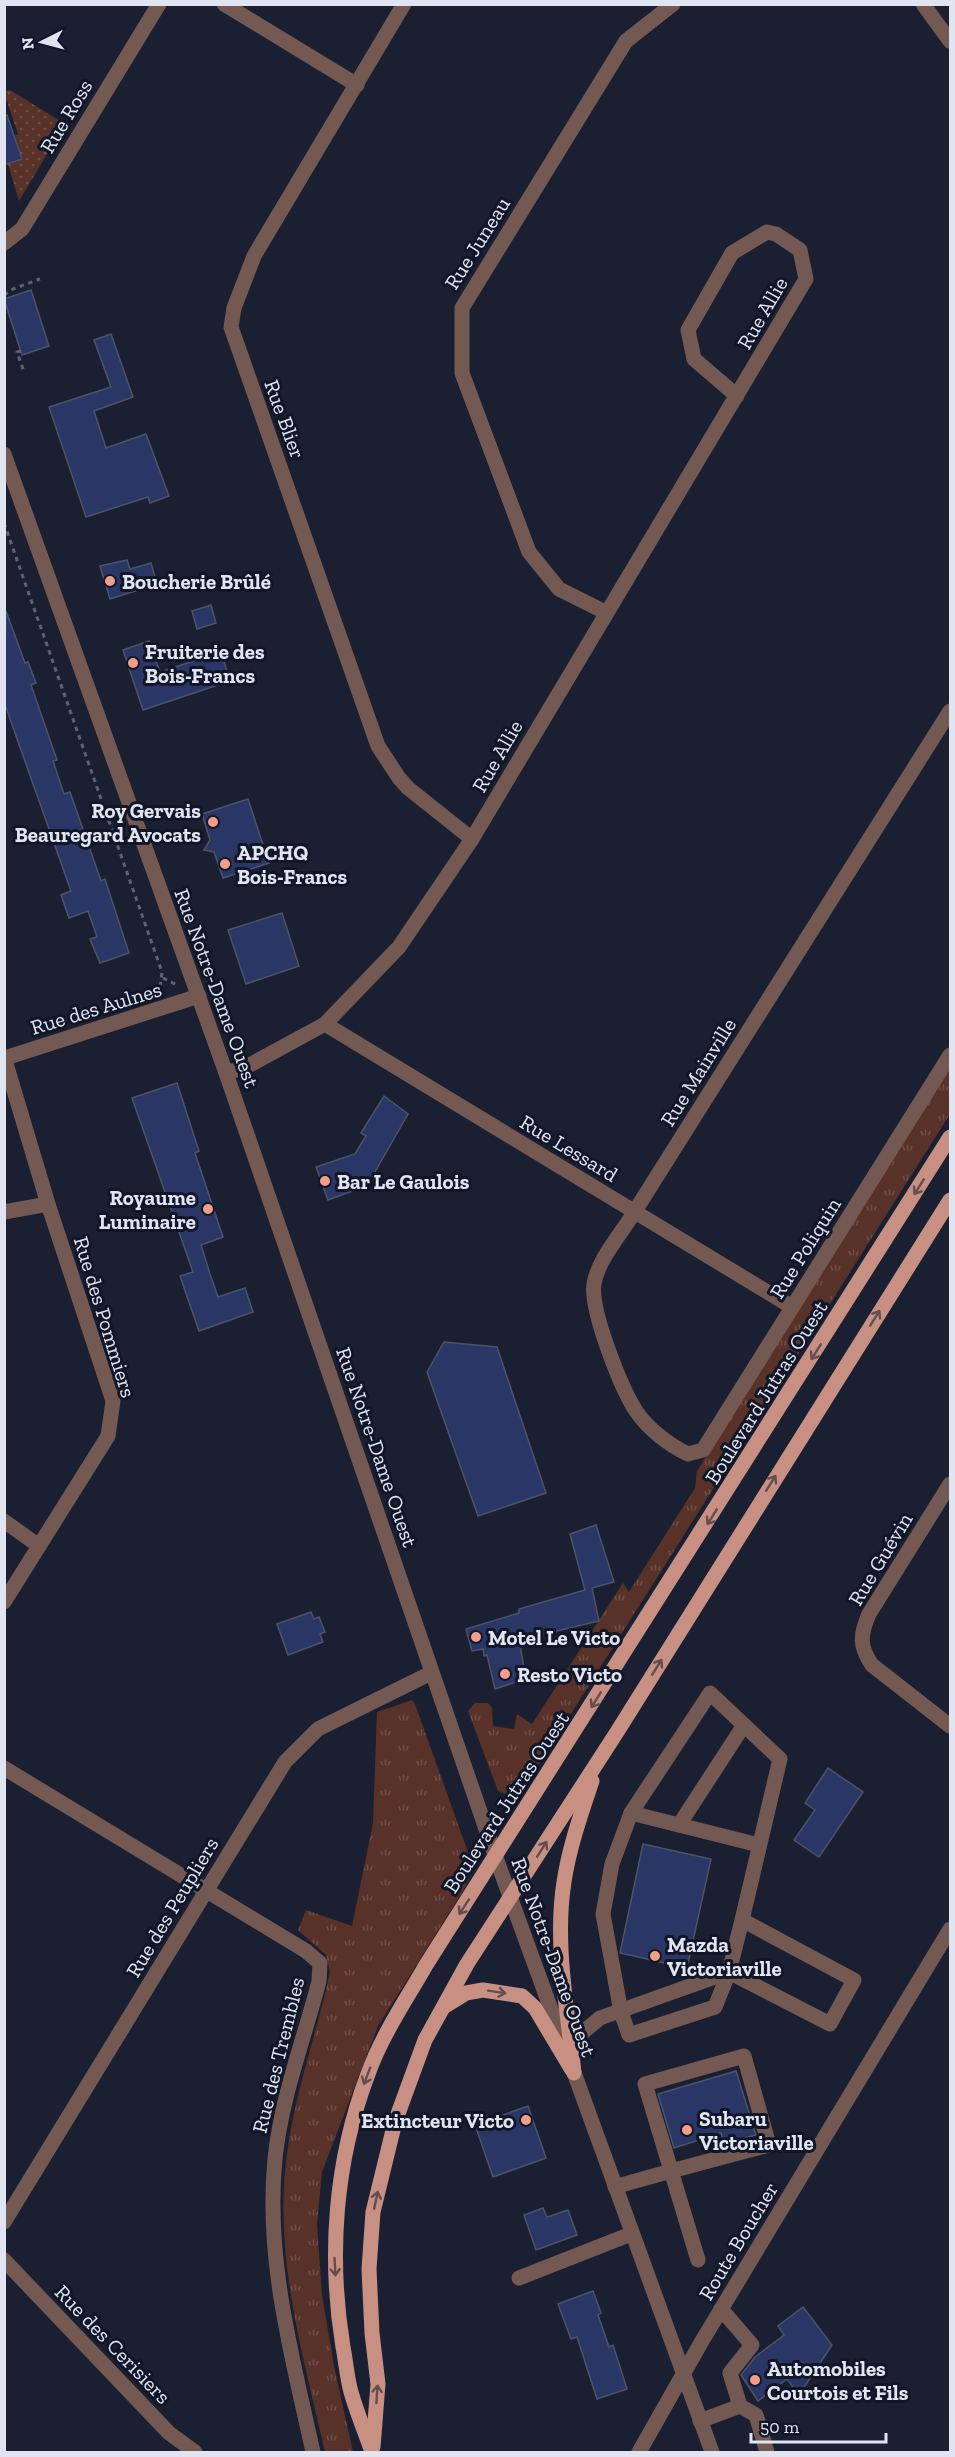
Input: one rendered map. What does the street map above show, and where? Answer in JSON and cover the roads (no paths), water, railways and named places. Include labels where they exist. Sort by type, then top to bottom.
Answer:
[{"type":"main road","name":"Boulevard Jutras Ouest","points":[[373,2452],[351,2391],[338,2314],[334,2259],[335,2215],[352,2120],[369,2072],[391,2026],[951,1137]]},
{"type":"main road","name":"Boulevard Jutras Ouest","points":[[373,2452],[378,2384],[372,2333],[369,2269],[373,2212],[383,2163],[408,2080],[425,2040],[467,1964],[599,1760],[951,1200]]},
{"type":"main road","points":[[574,2073],[560,1938],[564,1883],[576,1831],[599,1760]]},
{"type":"main road","points":[[443,2007],[466,1993],[483,1990],[522,1996],[535,2008],[574,2073]]},
{"type":"street","name":"Rue Ross","points":[[4,243],[22,229],[159,4]]},
{"type":"street","points":[[225,4],[357,85]]},
{"type":"street","name":"Rue Blier","points":[[404,4],[254,256],[234,308],[231,327],[378,746],[408,788],[472,839]]},
{"type":"street","name":"Rue Juneau","points":[[605,612],[559,589],[530,552],[462,373],[462,308],[626,41],[674,4]]},
{"type":"street","points":[[923,4],[949,35]]},
{"type":"street","name":"Rue Allie","points":[[226,1073],[246,1067],[325,1024],[399,947],[472,839],[605,612],[737,396],[806,279],[800,250],[776,234],[767,232],[732,253],[688,330],[694,359],[737,396]]},
{"type":"street","name":"Rue Notre-Dame Ouest","points":[[4,454],[226,1073],[510,1899],[712,2452]]},
{"type":"street","name":"Rue Mainville","points":[[688,1454],[669,1446],[636,1411],[614,1363],[594,1305],[594,1283],[601,1266],[635,1211],[951,711]]},
{"type":"street","name":"Rue des Aulnes","points":[[5,1058],[199,996]]},
{"type":"street","name":"Rue Lessard","points":[[325,1024],[792,1307]]},
{"type":"street","name":"Rue Poliquin","points":[[688,1454],[703,1450],[951,1055]]},
{"type":"street","name":"Rue des Pommiers","points":[[4,1602],[108,1436],[113,1410],[113,1401],[48,1204],[5,1058]]},
{"type":"street","points":[[4,1212],[48,1204]]},
{"type":"street","name":"Rue Guévin","points":[[951,1484],[869,1614],[861,1634],[863,1652],[872,1665],[951,1726]]},
{"type":"street","points":[[4,1521],[39,1546]]},
{"type":"street","name":"Rue des Peupliers","points":[[4,2222],[285,1762],[318,1729],[431,1673]]},
{"type":"street","points":[[710,1693],[744,1725],[780,1760],[729,1972],[715,2007],[629,2036],[621,2012],[603,1914],[612,1864],[631,1813],[710,1693]]},
{"type":"street","points":[[679,1825],[744,1725]]},
{"type":"street","name":"Rue des Trembles","points":[[4,1768],[207,1889],[306,1951],[320,1963],[319,1981],[281,2121],[275,2158],[273,2205],[275,2265],[311,2452]]},
{"type":"street","points":[[631,1813],[759,1845]]},
{"type":"street","points":[[571,2042],[600,2018],[729,1972],[830,2024],[854,1980],[742,1920]]},
{"type":"street","name":"Route Boucher","points":[[639,2452],[682,2374],[951,1929]]},
{"type":"street","points":[[615,2187],[671,2172],[769,2145],[744,2056],[645,2084],[671,2172],[699,2260]]},
{"type":"street","points":[[519,2278],[631,2234]]},
{"type":"street","name":"Rue des Cerisiers","points":[[4,2260],[169,2433],[195,2452]]},
{"type":"street","points":[[722,2309],[752,2345],[730,2373],[740,2406],[756,2415],[767,2452]]},
{"type":"street","points":[[700,2421],[740,2406]]},
{"type":"place","name":"Boucherie Brûlé","points":[[110,581]]},
{"type":"place","name":"Fruiterie des Bois-Francs","points":[[133,663]]},
{"type":"place","name":"Roy Gervais Beauregard Avocats","points":[[213,822]]},
{"type":"place","name":"APCHQ Bois-Francs","points":[[225,864]]},
{"type":"place","name":"Bar Le Gaulois","points":[[325,1181]]},
{"type":"place","name":"Royaume Luminaire","points":[[208,1209]]},
{"type":"place","name":"Motel Le Victo","points":[[476,1637]]},
{"type":"place","name":"Resto Victo","points":[[505,1674]]},
{"type":"place","name":"Mazda Victoriaville","points":[[655,1956]]},
{"type":"place","name":"Extincteur Victo","points":[[526,2120]]},
{"type":"place","name":"Subaru Victoriaville","points":[[687,2130]]},
{"type":"place","name":"Automobiles Courtois et Fils","points":[[755,2380]]}]
